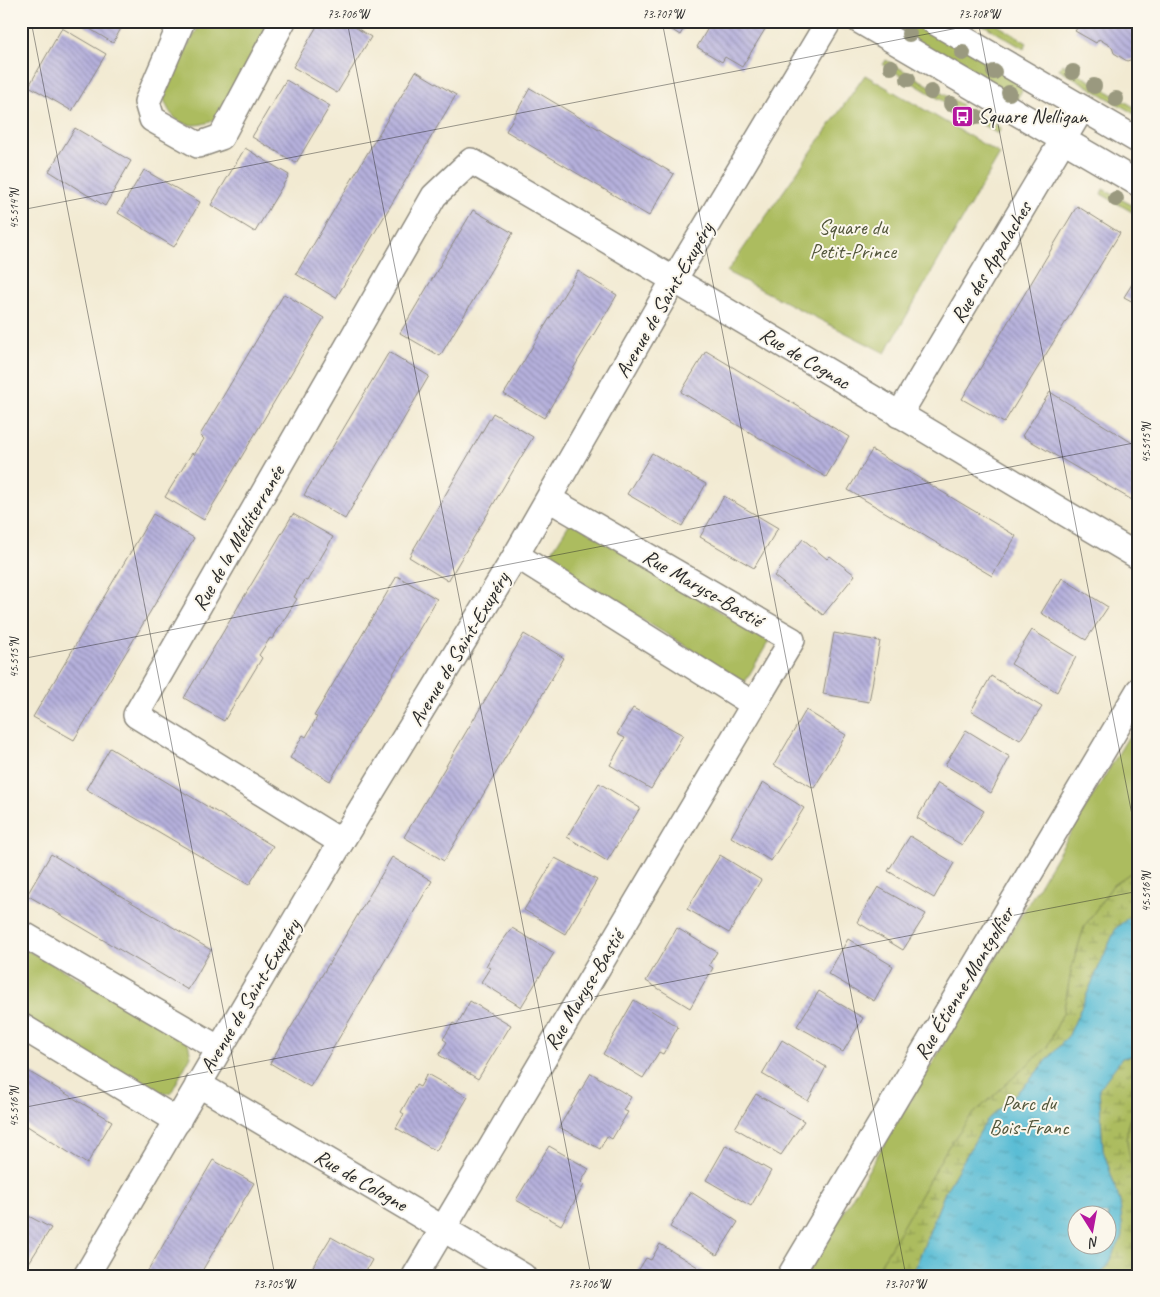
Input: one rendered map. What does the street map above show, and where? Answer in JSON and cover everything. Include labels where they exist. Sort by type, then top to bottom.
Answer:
[{"type":"street","points":[[182,21],[147,102],[152,119],[198,145],[221,137],[283,21]]},
{"type":"street","name":"Avenue de Saint-Exupéry","points":[[86,1276],[178,1121],[218,1048],[516,555],[676,278],[829,21]]},
{"type":"street","points":[[860,21],[1139,184]]},
{"type":"street","points":[[933,21],[1139,141]]},
{"type":"street","name":"Rue des Appalaches","points":[[899,415],[1082,108]]},
{"type":"street","name":"Rue de Cognac","points":[[471,161],[676,278],[899,415],[1139,557]]},
{"type":"street","name":"Rue de la Méditerranée","points":[[341,842],[136,715],[434,196],[471,161]]},
{"type":"street","name":"Rue Maryse-Bastié","points":[[415,1276],[792,640],[549,499]]},
{"type":"street","points":[[516,555],[753,704]]},
{"type":"street","name":"Rue Étienne-Montgolfier","points":[[790,1276],[1139,690]]},
{"type":"street","points":[[21,933],[218,1048]]},
{"type":"street","points":[[21,1026],[178,1121]]},
{"type":"street","name":"Rue de Cologne","points":[[198,1084],[523,1276]]},
{"type":"green space","points":[[202,21],[273,21],[219,118],[198,125],[189,125],[175,118],[165,102],[162,91]]},
{"type":"green space","points":[[909,21],[921,21],[1026,83],[1015,103],[900,36]]},
{"type":"green space","points":[[977,21],[991,21],[1027,43],[1024,49]]},
{"type":"green space","points":[[886,60],[962,105],[959,111],[883,65]]},
{"type":"green space","points":[[1062,64],[1139,111],[1136,115],[1059,69]]},
{"type":"green space","name":"Square du Petit-Prince","points":[[865,75],[1000,154],[885,353],[727,272]]},
{"type":"green space","points":[[969,109],[1001,128],[998,134],[966,115]]},
{"type":"green space","points":[[1103,189],[1139,209],[1139,216],[1101,194]]},
{"type":"green space","points":[[571,521],[769,641],[745,682],[546,561]]},
{"type":"green space","name":"Parc du Bois-Franc","points":[[1139,719],[1139,1276],[805,1276]]},
{"type":"green space","points":[[1139,867],[1139,909],[1116,928],[1069,1035],[1028,1082],[987,1120],[945,1192],[912,1276],[874,1276],[948,1147],[970,1117],[1047,1047],[1063,1013],[1072,967],[1084,927],[1113,885]]},
{"type":"green space","points":[[23,948],[187,1038],[191,1056],[171,1093],[151,1094],[21,1017],[21,949]]},
{"type":"green space","points":[[1139,1054],[1139,1108],[1131,1116],[1127,1138],[1139,1199],[1140,1228],[1137,1257],[1132,1276],[1096,1276],[1104,1271],[1108,1254],[1118,1254],[1118,1211],[1120,1202],[1103,1150],[1099,1088],[1122,1058]]},
{"type":"water","points":[[1139,909],[1139,1054],[1122,1058],[1099,1089],[1103,1150],[1120,1202],[1123,1236],[1118,1245],[1118,1204],[1068,1204],[1068,1254],[1113,1254],[1104,1271],[1096,1276],[912,1276],[945,1192],[987,1120],[1028,1082],[1069,1035],[1116,928]]},
{"type":"building","points":[[77,21],[125,21],[113,43]]},
{"type":"building","points":[[320,21],[345,21],[371,37],[337,93],[293,67]]},
{"type":"building","points":[[658,21],[688,21],[680,35]]},
{"type":"building","points":[[712,21],[759,21],[767,26],[742,67],[725,57],[722,62],[697,47]]},
{"type":"building","points":[[1068,21],[1139,21],[1139,63],[1133,59],[1127,61],[1114,53],[1112,47],[1099,39],[1096,43],[1075,31],[1078,27]]},
{"type":"building","points":[[62,28],[106,54],[72,111],[29,86]]},
{"type":"building","points":[[416,71],[456,95],[336,298],[296,274]]},
{"type":"building","points":[[286,80],[330,106],[296,163],[252,137]]},
{"type":"building","points":[[530,88],[674,174],[649,216],[506,131]]},
{"type":"building","points":[[75,128],[131,161],[105,206],[49,171]]},
{"type":"building","points":[[245,148],[289,175],[255,232],[211,205]]},
{"type":"building","points":[[144,170],[200,202],[174,247],[118,213]]},
{"type":"building","points":[[1077,206],[1120,233],[1004,423],[962,399]]},
{"type":"building","points":[[473,210],[513,233],[440,356],[400,333]]},
{"type":"building","points":[[578,271],[617,295],[544,418],[504,394]]},
{"type":"building","points":[[1139,273],[1139,305],[1124,297]]},
{"type":"building","points":[[284,294],[324,318],[204,520],[165,497],[192,453],[194,455],[204,439],[200,435]]},
{"type":"building","points":[[706,351],[849,437],[826,477],[681,392]]},
{"type":"building","points":[[389,352],[429,376],[345,519],[304,495]]},
{"type":"building","points":[[1050,392],[1139,447],[1139,504],[1022,436]]},
{"type":"building","points":[[493,413],[533,437],[448,581],[409,557]]},
{"type":"building","points":[[872,450],[1016,536],[992,576],[848,490]]},
{"type":"building","points":[[652,453],[706,484],[682,526],[627,494]]},
{"type":"building","points":[[724,496],[778,528],[754,568],[700,537]]},
{"type":"building","points":[[153,514],[194,538],[74,740],[33,717]]},
{"type":"building","points":[[293,514],[333,537],[307,581],[304,580],[294,597],[297,599],[272,639],[270,638],[259,655],[262,658],[224,721],[184,698]]},
{"type":"building","points":[[803,539],[827,559],[830,556],[855,575],[823,615],[774,576]]},
{"type":"building","points":[[397,576],[437,599],[330,781],[290,758],[303,735],[306,737],[317,717],[314,716]]},
{"type":"building","points":[[1062,578],[1108,607],[1086,640],[1041,613]]},
{"type":"building","points":[[1032,630],[1076,657],[1057,692],[1011,664]]},
{"type":"building","points":[[834,633],[880,641],[869,702],[823,694]]},
{"type":"building","points":[[524,634],[564,658],[444,861],[404,837]]},
{"type":"building","points":[[991,676],[1042,707],[1020,740],[971,711]]},
{"type":"building","points":[[633,708],[683,735],[651,789],[610,765],[625,738],[617,734]]},
{"type":"building","points":[[806,710],[846,735],[814,788],[774,765]]},
{"type":"building","points":[[966,730],[1010,757],[991,793],[945,765]]},
{"type":"building","points":[[110,748],[273,846],[249,885],[86,789]]},
{"type":"building","points":[[763,782],[804,808],[771,861],[731,837]]},
{"type":"building","points":[[599,783],[640,808],[607,861],[567,837]]},
{"type":"building","points":[[938,783],[984,811],[962,845],[917,818]]},
{"type":"building","points":[[910,836],[954,863],[934,898],[888,871]]},
{"type":"building","points":[[51,854],[211,950],[188,990],[27,895]]},
{"type":"building","points":[[720,855],[761,880],[729,933],[687,909]]},
{"type":"building","points":[[392,857],[432,881],[310,1087],[270,1063]]},
{"type":"building","points":[[555,858],[597,880],[565,934],[524,910]]},
{"type":"building","points":[[878,887],[926,914],[903,950],[857,922]]},
{"type":"building","points":[[512,928],[554,953],[521,1007],[481,982],[490,968],[486,966]]},
{"type":"building","points":[[677,928],[717,952],[709,965],[713,968],[690,1008],[646,981]]},
{"type":"building","points":[[848,939],[893,966],[874,1001],[828,974]]},
{"type":"building","points":[[819,991],[863,1018],[843,1052],[797,1026]]},
{"type":"building","points":[[634,1000],[678,1027],[663,1054],[659,1052],[643,1078],[603,1054]]},
{"type":"building","points":[[470,1001],[511,1025],[478,1079],[439,1055],[447,1042],[443,1039],[453,1023],[457,1025]]},
{"type":"building","points":[[782,1040],[826,1067],[808,1101],[762,1074]]},
{"type":"building","points":[[21,1067],[112,1121],[87,1164],[21,1122]]},
{"type":"building","points":[[591,1073],[631,1097],[623,1110],[628,1112],[612,1139],[607,1136],[600,1149],[559,1127]]},
{"type":"building","points":[[427,1074],[468,1097],[436,1151],[396,1128],[404,1114],[401,1112],[416,1085],[420,1087]]},
{"type":"building","points":[[756,1094],[804,1121],[781,1155],[735,1128]]},
{"type":"building","points":[[726,1145],[771,1171],[751,1206],[706,1180]]},
{"type":"building","points":[[549,1146],[589,1169],[581,1182],[584,1185],[561,1225],[516,1200]]},
{"type":"building","points":[[213,1160],[254,1183],[199,1276],[145,1276]]},
{"type":"building","points":[[691,1192],[738,1222],[717,1255],[670,1227]]},
{"type":"building","points":[[21,1212],[51,1228],[25,1269],[21,1267]]},
{"type":"building","points":[[331,1237],[372,1260],[363,1276],[307,1276]]},
{"type":"building","points":[[660,1244],[706,1272],[703,1276],[635,1276],[646,1258],[651,1260]]},
{"type":"place","name":"Square Nelligan","points":[[962,116]]}]
